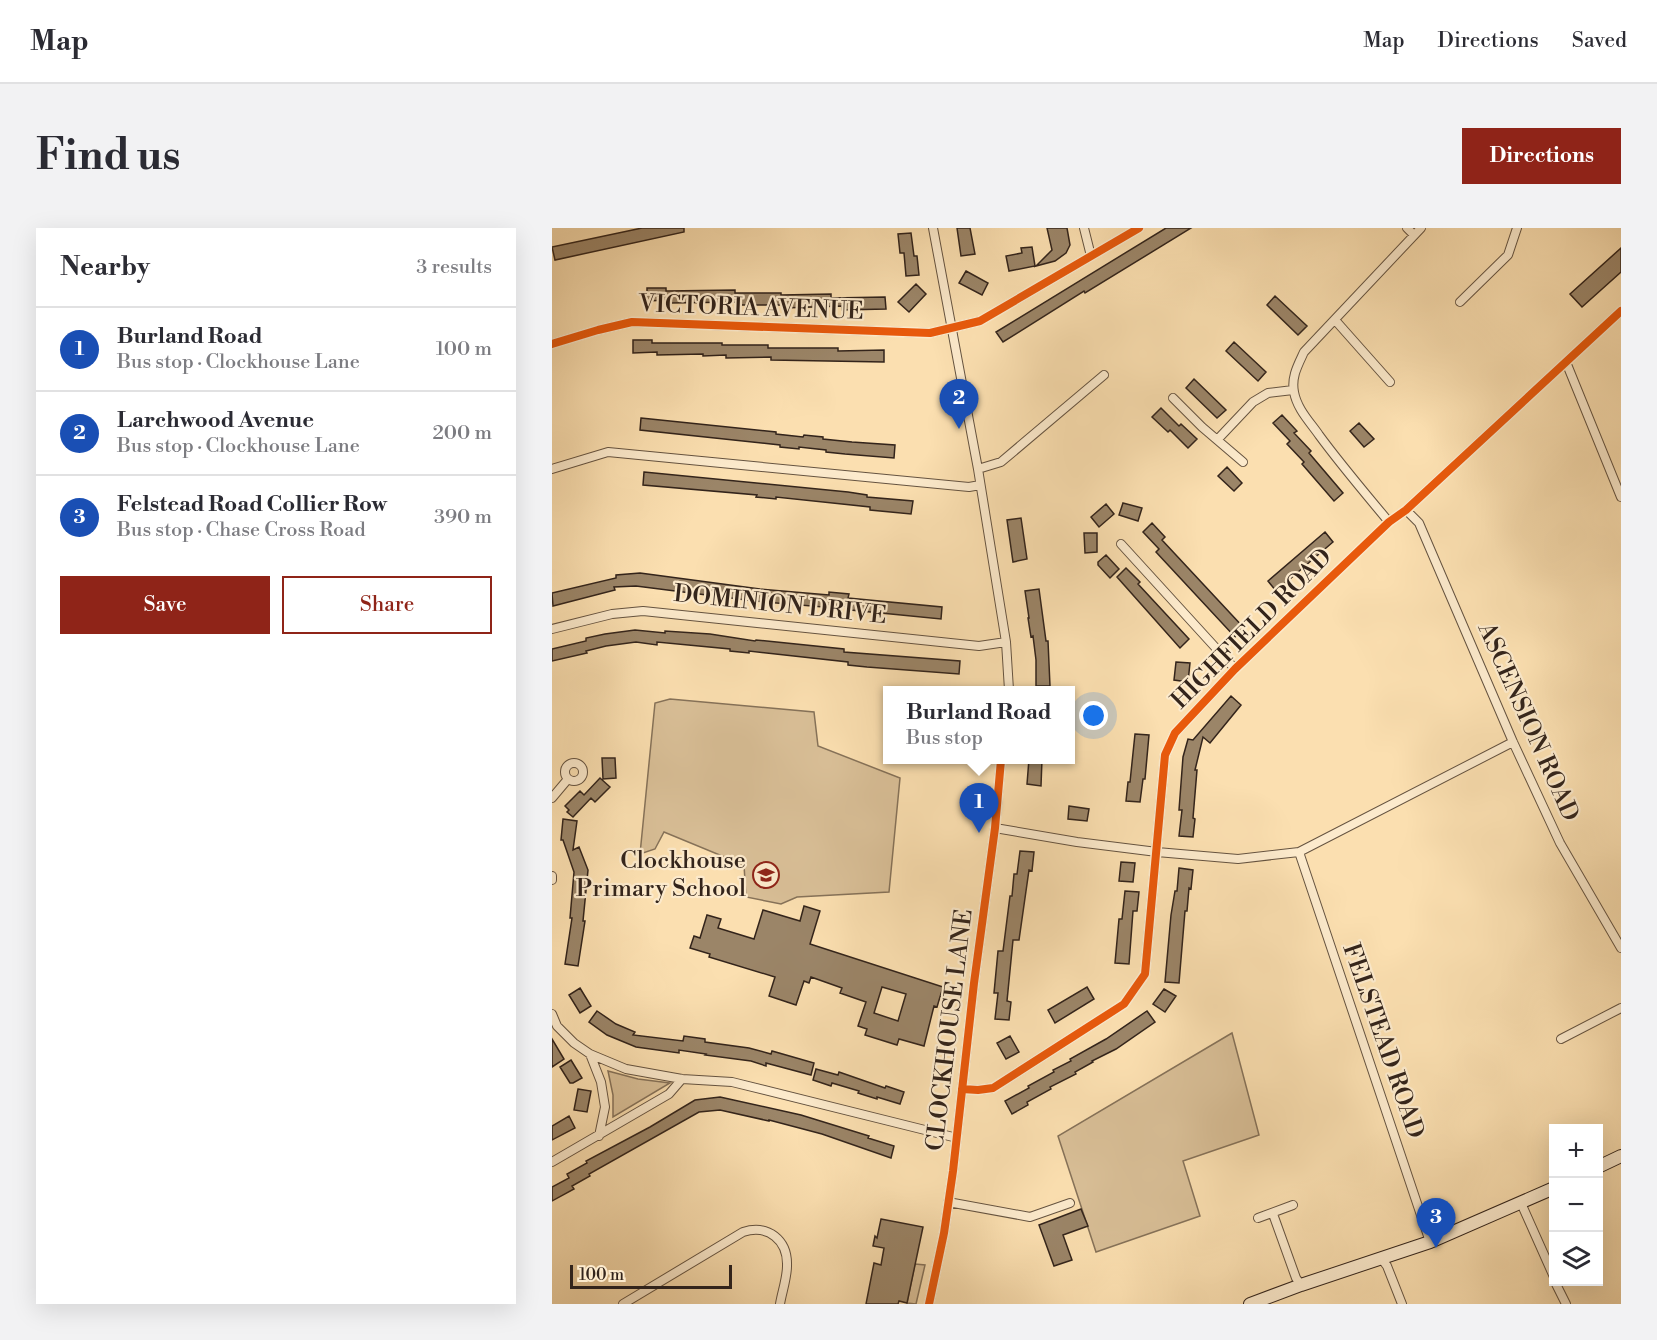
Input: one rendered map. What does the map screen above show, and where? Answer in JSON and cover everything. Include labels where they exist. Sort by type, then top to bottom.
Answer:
[{"type":"main road","points":[[1603,1165],[1621,1156]]},
{"type":"main road","points":[[1250,1304],[1430,1242],[1549,1190]]},
{"type":"street","points":[[933,228],[978,469],[1006,642],[1009,686]]},
{"type":"street","points":[[1084,228],[1091,256]]},
{"type":"street","name":"VICTORIA AVENUE","points":[[552,344],[632,322],[930,333],[980,321],[1139,228]]},
{"type":"street","points":[[1407,228],[1414,235]]},
{"type":"street","points":[[1389,522],[1341,464],[1297,405],[1293,390],[1296,369],[1304,352],[1421,228]]},
{"type":"street","points":[[1460,302],[1508,255],[1517,228]]},
{"type":"street","name":"HIGHFIELD ROAD","points":[[962,1089],[993,1088],[1124,1004],[1145,974],[1165,755],[1175,733],[1235,669],[1389,522],[1406,510],[1621,310]]},
{"type":"street","points":[[1335,320],[1390,382]]},
{"type":"street","points":[[1566,362],[1621,497]]},
{"type":"street","points":[[978,469],[1001,462],[1104,375]]},
{"type":"street","points":[[1218,439],[1253,402],[1268,393],[1293,390]]},
{"type":"street","points":[[1173,398],[1202,428],[1243,462]]},
{"type":"street","points":[[552,469],[608,452],[969,487],[980,485]]},
{"type":"street","name":"ASCENSION ROAD","points":[[1406,510],[1419,523],[1513,742],[1560,843],[1621,948]]},
{"type":"street","points":[[1121,544],[1235,669]]},
{"type":"street","name":"DOMINION DRIVE","points":[[552,629],[612,614],[643,611],[979,646],[1006,642]]},
{"type":"street","points":[[995,828],[1077,842],[1238,859],[1299,852],[1513,742]]},
{"type":"street","name":"CLOCKHOUSE LANE","points":[[929,1304],[944,1233],[957,1138],[974,983],[995,828],[1001,764]]},
{"type":"street","points":[[552,798],[568,779]]},
{"type":"street","name":"FELSTEAD ROAD","points":[[1299,852],[1430,1242]]},
{"type":"street","points":[[1561,1039],[1621,1008]]},
{"type":"street","points":[[552,1014],[557,1026],[573,1043],[590,1054],[626,1069],[682,1079],[732,1082],[957,1138]]},
{"type":"street","points":[[590,1054],[601,1082],[605,1107],[599,1136]]},
{"type":"street","points":[[552,1162],[669,1094],[682,1079]]},
{"type":"street","points":[[948,1202],[1030,1217],[1070,1203]]},
{"type":"street","points":[[1521,1203],[1549,1266]]},
{"type":"street","points":[[1258,1218],[1273,1214],[1293,1204]]},
{"type":"street","points":[[1273,1214],[1296,1278],[1301,1285]]},
{"type":"street","points":[[624,1304],[743,1232],[753,1229],[765,1230],[777,1236],[786,1251],[788,1267],[780,1304]]},
{"type":"street","points":[[1381,1258],[1387,1266],[1402,1304]]},
{"type":"street","points":[[1558,1286],[1566,1304]]},
{"type":"shaded area","points":[[670,699],[814,712],[818,746],[900,778],[889,892],[797,897],[781,904],[746,897],[744,865],[664,832],[655,849],[640,854],[655,703]]},
{"type":"shaded area","points":[[1232,1033],[1259,1135],[1183,1161],[1200,1216],[1096,1252],[1058,1136]]},
{"type":"shaded area","points":[[608,1071],[638,1079],[670,1083],[613,1117],[613,1095]]},
{"type":"shaded area","points":[[915,1264],[925,1265],[916,1304],[907,1303]]},
{"type":"building","points":[[642,228],[684,228],[684,232],[555,260],[552,247]]},
{"type":"building","points":[[957,228],[970,228],[975,254],[961,256]]},
{"type":"building","points":[[1047,228],[1067,228],[1070,245],[1066,253],[1055,261],[1036,266],[1052,250]]},
{"type":"building","points":[[1166,228],[1191,228],[1003,342],[996,332]]},
{"type":"building","points":[[911,233],[919,275],[906,276],[904,253],[900,253],[898,234]]},
{"type":"building","points":[[1032,247],[1035,266],[1009,271],[1006,256],[1022,253],[1021,248]]},
{"type":"building","points":[[1621,248],[1621,272],[1582,307],[1570,294]]},
{"type":"building","points":[[966,271],[988,283],[982,295],[959,283]]},
{"type":"building","points":[[916,284],[926,294],[909,312],[898,302]]},
{"type":"building","points":[[647,288],[666,288],[666,291],[735,290],[735,293],[781,293],[781,295],[831,294],[831,298],[885,297],[886,309],[842,310],[842,306],[784,308],[784,305],[739,305],[739,302],[647,301]]},
{"type":"building","points":[[1275,296],[1307,326],[1298,335],[1267,305]]},
{"type":"building","points":[[633,340],[652,340],[652,343],[768,345],[768,348],[838,348],[838,351],[884,350],[884,362],[771,360],[771,357],[726,358],[726,355],[633,353]]},
{"type":"building","points":[[1234,342],[1266,372],[1258,381],[1226,351]]},
{"type":"building","points":[[1194,379],[1226,410],[1217,418],[1186,388]]},
{"type":"building","points":[[1161,408],[1179,426],[1181,424],[1197,439],[1188,448],[1170,430],[1168,432],[1152,417]]},
{"type":"building","points":[[1282,415],[1297,431],[1294,433],[1311,451],[1309,453],[1343,493],[1334,501],[1302,464],[1304,462],[1287,444],[1290,441],[1273,423]]},
{"type":"building","points":[[641,418],[895,445],[894,458],[640,430]]},
{"type":"building","points":[[1359,423],[1374,439],[1364,447],[1350,431]]},
{"type":"building","points":[[1227,467],[1242,483],[1234,491],[1218,476]]},
{"type":"building","points":[[644,472],[848,492],[867,495],[867,497],[913,501],[911,514],[870,510],[870,507],[643,485]]},
{"type":"building","points":[[1123,503],[1142,508],[1138,521],[1119,515]]},
{"type":"building","points":[[1106,504],[1114,514],[1099,527],[1091,517]]},
{"type":"building","points":[[1021,518],[1027,559],[1013,562],[1007,520]]},
{"type":"building","points":[[1152,523],[1165,537],[1162,540],[1244,628],[1235,637],[1156,552],[1159,549],[1143,532]]},
{"type":"building","points":[[1325,532],[1333,542],[1276,591],[1268,581]]},
{"type":"building","points":[[1084,533],[1097,533],[1097,552],[1085,553]]},
{"type":"building","points":[[1106,555],[1119,569],[1110,578],[1098,565],[1098,562]]},
{"type":"building","points":[[1126,568],[1189,639],[1180,648],[1117,577]]},
{"type":"building","points":[[640,573],[760,589],[829,595],[829,592],[849,594],[848,598],[942,607],[941,619],[851,610],[852,607],[754,601],[636,586],[614,587],[615,590],[553,606],[552,593],[616,578],[616,575]]},
{"type":"building","points":[[1039,589],[1046,641],[1048,641],[1050,686],[1036,686],[1036,660],[1028,618],[1025,591]]},
{"type":"building","points":[[635,630],[710,634],[755,641],[844,649],[844,652],[960,661],[959,674],[848,665],[848,662],[657,642],[657,645],[636,642],[606,646],[552,661],[552,649],[586,641],[586,638]]},
{"type":"building","points":[[1176,662],[1190,663],[1188,682],[1174,680]]},
{"type":"building","points":[[1231,696],[1241,705],[1210,743],[1203,737],[1195,770],[1197,770],[1193,837],[1179,836],[1183,757],[1188,739],[1193,740]]},
{"type":"building","points":[[1135,734],[1149,735],[1145,779],[1143,779],[1140,802],[1126,801]]},
{"type":"building","points":[[602,758],[615,758],[616,778],[603,779]]},
{"type":"building","points":[[1029,764],[1042,764],[1041,786],[1027,784]]},
{"type":"building","points":[[600,778],[610,787],[595,802],[591,798],[573,817],[567,812],[569,810],[565,806],[580,791],[584,795]]},
{"type":"building","points":[[1069,806],[1089,809],[1087,821],[1068,819]]},
{"type":"building","points":[[563,819],[577,821],[573,850],[579,847],[588,870],[583,921],[585,921],[578,966],[565,964],[572,918],[570,918],[574,872],[563,840],[561,840]]},
{"type":"building","points":[[1020,851],[1034,852],[1032,871],[1029,870],[1019,940],[1013,940],[1007,1001],[1011,1002],[1009,1020],[995,1019],[998,993],[994,993],[998,951],[1003,951],[1010,896],[1012,896],[1014,874],[1017,874]]},
{"type":"building","points":[[1121,862],[1135,863],[1133,882],[1119,881]]},
{"type":"building","points":[[1179,868],[1193,870],[1187,911],[1185,911],[1179,983],[1165,982],[1171,915],[1175,891],[1177,891]]},
{"type":"building","points":[[1125,891],[1139,892],[1137,911],[1133,911],[1129,964],[1115,963],[1119,919],[1122,919]]},
{"type":"building","points":[[804,906],[820,911],[810,944],[943,987],[937,1007],[934,1006],[924,1046],[899,1039],[897,1045],[865,1035],[867,1029],[858,1026],[866,1002],[840,993],[842,988],[811,977],[809,983],[804,981],[796,1005],[769,996],[775,977],[709,957],[710,954],[690,948],[694,936],[700,938],[707,915],[721,919],[718,928],[754,939],[763,910],[800,921]],"holes":[[[882,987],[906,994],[898,1021],[874,1013]]]},
{"type":"building","points":[[1087,987],[1094,999],[1055,1023],[1048,1010]]},
{"type":"building","points":[[580,988],[591,1006],[580,1013],[569,995]]},
{"type":"building","points":[[1164,989],[1176,996],[1165,1012],[1153,1004]]},
{"type":"building","points":[[597,1011],[616,1024],[635,1032],[633,1035],[683,1041],[684,1036],[771,1054],[772,1051],[814,1063],[811,1075],[766,1063],[766,1066],[751,1061],[679,1050],[679,1053],[636,1047],[607,1035],[589,1022]]},
{"type":"building","points":[[1147,1011],[1155,1022],[1116,1049],[1075,1072],[1076,1074],[1050,1087],[1051,1089],[1027,1102],[1028,1105],[1012,1114],[1005,1101],[1029,1088],[1028,1086],[1054,1072],[1053,1070],[1071,1061],[1070,1059],[1106,1039]]},
{"type":"building","points":[[1010,1036],[1019,1052],[1006,1059],[997,1043]]},
{"type":"building","points":[[552,1039],[564,1059],[552,1067]]},
{"type":"building","points":[[571,1060],[582,1078],[573,1083],[570,1083],[560,1067]]},
{"type":"building","points":[[816,1069],[838,1075],[839,1072],[904,1092],[900,1104],[877,1097],[877,1099],[832,1083],[831,1086],[813,1080]]},
{"type":"building","points":[[578,1089],[591,1091],[587,1112],[574,1110]]},
{"type":"building","points":[[720,1097],[801,1115],[869,1136],[868,1138],[894,1146],[891,1158],[822,1134],[769,1120],[720,1110],[699,1112],[589,1174],[590,1176],[572,1186],[574,1189],[552,1201],[552,1187],[569,1178],[567,1174],[587,1163],[586,1161],[695,1100]]},
{"type":"building","points":[[569,1116],[575,1128],[552,1140],[552,1126]]},
{"type":"building","points":[[1081,1209],[1088,1226],[1063,1235],[1072,1260],[1054,1266],[1039,1225]]},
{"type":"building","points":[[881,1219],[923,1227],[907,1303],[899,1301],[898,1304],[866,1304],[874,1263],[881,1265],[884,1248],[873,1246]]},
{"type":"cycle path","points":[[552,344],[632,322],[930,333],[980,321],[1139,228]]},
{"type":"cycle path","points":[[962,1089],[993,1088],[1124,1004],[1145,974],[1165,755],[1175,733],[1235,669],[1389,522],[1406,510],[1621,311]]},
{"type":"cycle path","points":[[929,1304],[944,1233],[953,1171],[974,983],[995,828],[1001,764]]},
{"type":"place","name":"Larchwood Avenue","points":[[959,429]]},
{"type":"place","name":"Burland Road","points":[[979,833]]},
{"type":"place","name":"Clockhouse Primary School","points":[[766,875]]},
{"type":"place","name":"Felstead Road Collier Row","points":[[1436,1248]]}]
